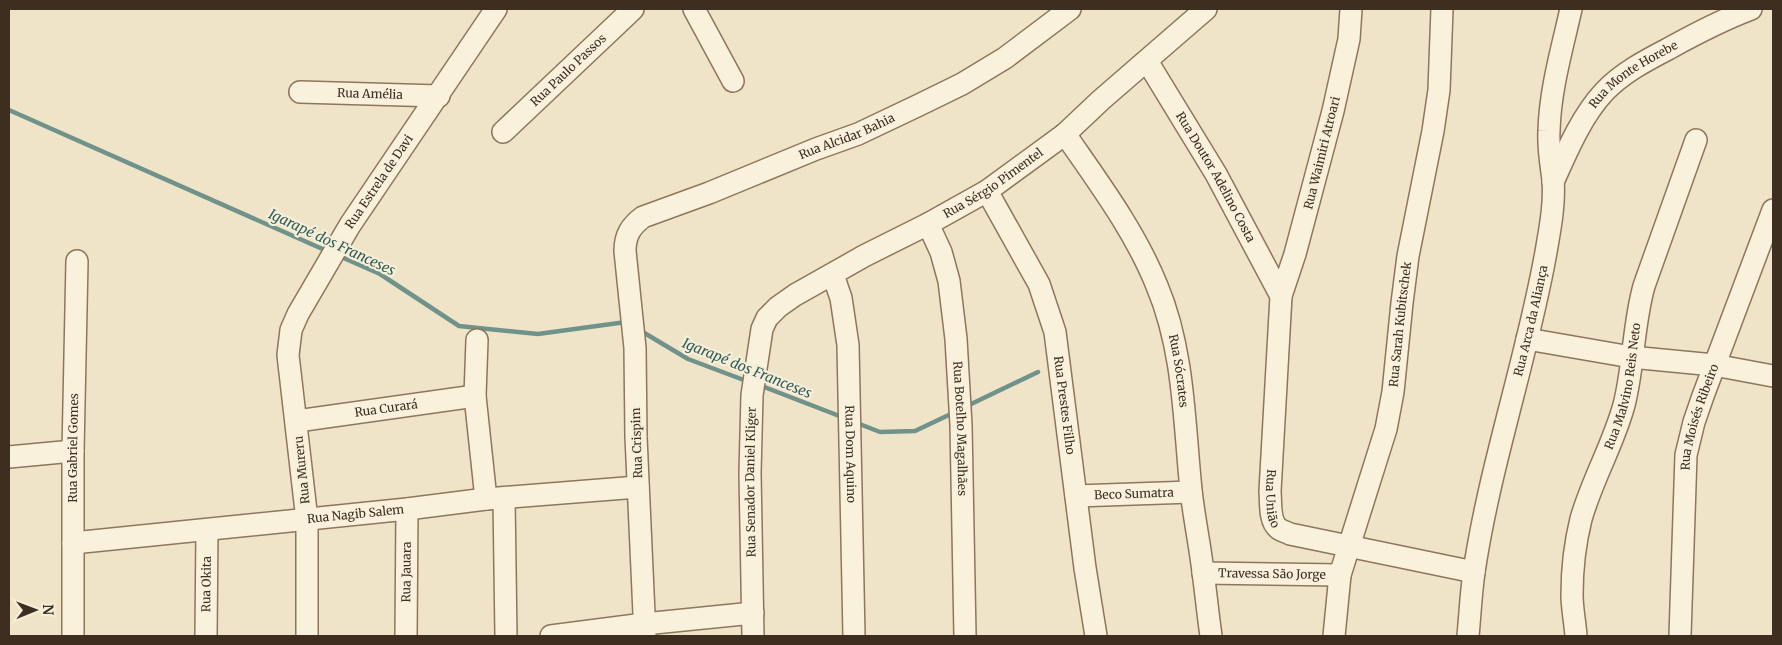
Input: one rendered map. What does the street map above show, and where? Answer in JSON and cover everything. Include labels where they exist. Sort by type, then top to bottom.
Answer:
[{"type":"street","name":"Rua Estrela de Davi","points":[[289,365],[288,344],[298,314],[331,256],[496,9]]},
{"type":"street","name":"Rua Paulo Passos","points":[[503,132],[633,9]]},
{"type":"street","points":[[694,9],[733,81]]},
{"type":"street","name":"Rua Alcidar Bahia","points":[[625,251],[625,239],[634,224],[643,217],[858,134],[917,106],[962,84],[1005,58],[1070,9]]},
{"type":"street","name":"Rua Sérgio Pimentel","points":[[762,329],[767,318],[794,295],[833,275],[864,256],[928,224],[987,190],[1065,134],[1101,100],[1206,9]]},
{"type":"street","name":"Rua Waimiri Atroari","points":[[1281,296],[1295,254],[1333,112],[1349,39],[1351,9]]},
{"type":"street","name":"Rua Sarah Kubitschek","points":[[1334,636],[1340,575],[1386,429],[1393,392],[1408,256],[1419,193],[1433,131],[1439,90],[1442,9]]},
{"type":"street","name":"Rua Arca da Aliança","points":[[1468,633],[1474,572],[1489,497],[1536,307],[1547,250],[1552,212],[1553,182],[1549,158],[1551,106],[1557,69],[1571,9]]},
{"type":"street","name":"Rua Monte Horebe","points":[[1553,182],[1574,138],[1596,102],[1620,78],[1643,62],[1751,9]]},
{"type":"street","name":"Rua Doutor Adelino Costa","points":[[1147,61],[1216,174],[1281,296]]},
{"type":"street","name":"Rua Amélia","points":[[300,92],[439,96]]},
{"type":"street","name":"Rua Sócrates","points":[[1065,134],[1116,209],[1140,249],[1157,285],[1168,315],[1183,394],[1191,492],[1204,573],[1211,636]]},
{"type":"street","name":"Rua Malvino Reis Neto","points":[[1576,636],[1572,596],[1578,536],[1587,502],[1622,411],[1638,308],[1644,286],[1696,140]]},
{"type":"street","name":"Rua Prestes Filho","points":[[987,190],[1036,277],[1048,307],[1055,332],[1096,636]]},
{"type":"street","name":"Rua Moisés Ribeiro","points":[[1680,636],[1686,455],[1694,422],[1714,365],[1772,215]]},
{"type":"street","name":"Rua Botelho Magalhães","points":[[928,224],[942,252],[956,339],[961,425],[965,636]]},
{"type":"street","name":"Rua Crispim","points":[[625,251],[635,348],[644,630]]},
{"type":"street","name":"Rua Gabriel Gomes","points":[[73,636],[72,543],[77,261]]},
{"type":"street","name":"Rua Dom Aquino","points":[[833,275],[840,298],[848,345],[854,636]]},
{"type":"street","name":"Rua União","points":[[1281,296],[1270,491],[1273,522],[1278,528],[1290,534],[1474,572]]},
{"type":"street","name":"Rua Senador Daniel Kliger","points":[[753,636],[750,482],[752,395],[762,329]]},
{"type":"street","points":[[1527,339],[1631,357],[1714,365],[1773,376]]},
{"type":"street","points":[[477,340],[476,396],[495,498],[506,636]]},
{"type":"street","name":"Rua Mureru","points":[[289,365],[307,520],[307,636]]},
{"type":"street","name":"Rua Curará","points":[[297,421],[476,396]]},
{"type":"street","points":[[9,458],[73,451]]},
{"type":"street","name":"Rua Nagib Salem","points":[[72,543],[307,520],[495,498],[638,487]]},
{"type":"street","name":"Beco Sumatra","points":[[1076,496],[1191,492]]},
{"type":"street","name":"Rua Jauara","points":[[406,636],[407,509]]},
{"type":"street","name":"Rua Okita","points":[[206,636],[207,530]]},
{"type":"street","name":"Travessa São Jorge","points":[[1204,573],[1340,575]]},
{"type":"street","points":[[551,636],[644,630],[753,613]]},
{"type":"waterway","name":"Igarapé dos Franceses","points":[[9,110],[327,251]]},
{"type":"waterway","name":"Igarapé dos Franceses","points":[[339,256],[380,274],[459,326],[538,334],[626,322]]},
{"type":"waterway","name":"Igarapé dos Franceses","points":[[641,331],[688,359],[749,382]]},
{"type":"waterway","name":"Igarapé dos Franceses","points":[[967,406],[1038,372]]},
{"type":"waterway","name":"Igarapé dos Franceses","points":[[759,385],[842,417]]},
{"type":"waterway","name":"Igarapé dos Franceses","points":[[857,423],[880,432],[915,431],[953,413]]}]
